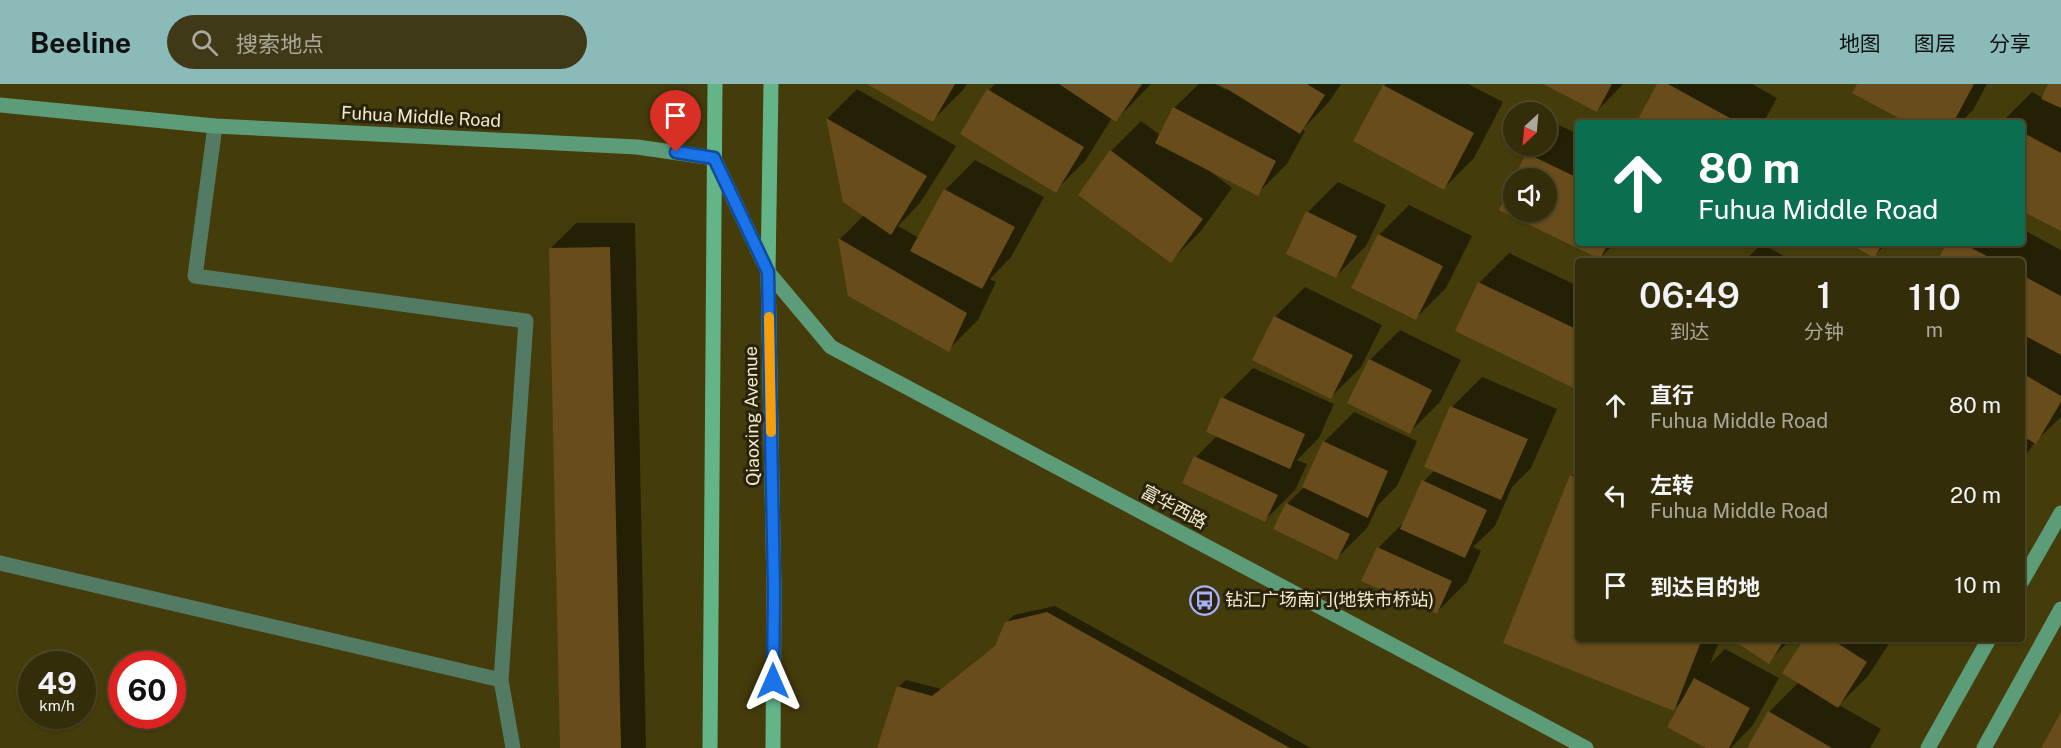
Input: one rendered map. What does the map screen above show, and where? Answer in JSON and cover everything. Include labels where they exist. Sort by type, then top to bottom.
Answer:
[{"type":"main road","points":[[710,748],[715,84]]},
{"type":"main road","name":"Qiaoxing Avenue","points":[[771,84],[768,272],[774,591],[773,748]]},
{"type":"main road","name":"Fuhua Middle Road","points":[[0,105],[215,126],[638,147],[714,158]]},
{"type":"main road","points":[[714,158],[768,272]]},
{"type":"main road","name":"富华西路","points":[[768,272],[831,347],[1586,748]]},
{"type":"main road","points":[[2025,576],[2061,513]]},
{"type":"main road","points":[[1984,748],[2061,609]]},
{"type":"main road","points":[[1928,748],[1987,642]]},
{"type":"street","points":[[215,126],[195,276],[526,321],[501,680],[513,748]]},
{"type":"street","points":[[0,563],[501,680]]},
{"type":"building","points":[[867,84],[955,84],[933,122]]},
{"type":"building","points":[[1059,84],[1142,84],[1116,122]]},
{"type":"building","points":[[1219,84],[1307,84],[1325,95],[1300,134]]},
{"type":"building","points":[[1543,84],[1612,84],[1597,112]]},
{"type":"building","points":[[1657,84],[1668,84],[1734,120],[1638,120]]},
{"type":"building","points":[[1857,84],[1974,84],[1955,120],[1902,120],[1852,93]]},
{"type":"building","points":[[2048,84],[2061,84],[2061,108],[2041,99]]},
{"type":"building","points":[[1383,85],[1474,133],[1444,190],[1353,141]]},
{"type":"building","points":[[987,89],[1084,147],[1056,193],[960,134]]},
{"type":"building","points":[[1173,107],[1276,161],[1258,196],[1155,143]]},
{"type":"building","points":[[826,118],[927,176],[891,235],[843,202]]},
{"type":"building","points":[[2025,134],[2061,153],[2061,231],[2025,213]]},
{"type":"building","points":[[1110,150],[1203,219],[1171,263],[1078,195]]},
{"type":"building","points":[[1525,156],[1532,156],[1575,177],[1575,246],[1606,246],[1600,258],[1524,222],[1557,222],[1557,168],[1519,168]]},
{"type":"building","points":[[944,189],[1015,227],[982,289],[910,251]]},
{"type":"building","points":[[1306,211],[1357,236],[1336,278],[1286,254]]},
{"type":"building","points":[[1378,234],[1443,266],[1416,320],[1351,288]]},
{"type":"building","points":[[838,238],[967,313],[949,352],[848,296]]},
{"type":"building","points":[[1853,246],[1881,246],[1874,258]]},
{"type":"building","points":[[1945,246],[1968,246],[1990,258],[1939,258]]},
{"type":"building","points":[[610,247],[621,748],[560,748],[549,248]]},
{"type":"building","points":[[2025,277],[2061,296],[2061,355],[2025,336]]},
{"type":"building","points":[[1478,282],[1575,329],[1575,389],[1455,331]]},
{"type":"building","points":[[1274,316],[1353,355],[1331,399],[1252,360]]},
{"type":"building","points":[[1369,359],[1432,390],[1410,434],[1347,403]]},
{"type":"building","points":[[2025,375],[2061,396],[2061,402],[2036,444],[2025,438]]},
{"type":"building","points":[[1221,397],[1305,434],[1290,469],[1206,432]]},
{"type":"building","points":[[1450,406],[1528,439],[1501,500],[1424,467]]},
{"type":"building","points":[[1323,441],[1388,471],[1368,518],[1302,487]]},
{"type":"building","points":[[1194,456],[1278,495],[1265,522],[1182,483]]},
{"type":"building","points":[[1570,475],[1575,477],[1575,642],[1701,642],[1674,711],[1503,643]]},
{"type":"building","points":[[1422,480],[1487,510],[1465,558],[1400,529]]},
{"type":"building","points":[[1286,503],[1350,534],[1337,560],[1273,529]]},
{"type":"building","points":[[1377,547],[1452,581],[1437,614],[1361,581]]},
{"type":"building","points":[[1047,612],[1290,748],[877,748],[897,686],[932,696],[995,646],[1005,622]]},
{"type":"building","points":[[1736,642],[1783,642],[1769,664]]},
{"type":"building","points":[[1802,642],[1836,642],[1867,662],[1838,708],[1782,673]]},
{"type":"building","points":[[1694,678],[1750,708],[1729,748],[1706,748],[1667,727]]},
{"type":"building","points":[[1768,711],[1832,748],[1747,748]]},
{"type":"building","points":[[2061,712],[2061,748],[2041,748]]},
{"type":"slow traffic","points":[[769,317],[771,432]]},
{"type":"place","name":"钻汇广场南门(地铁市桥站)","points":[[1204,600]]},
{"type":"route","points":[[676,152],[714,158],[768,272],[774,591],[773,681]]}]
